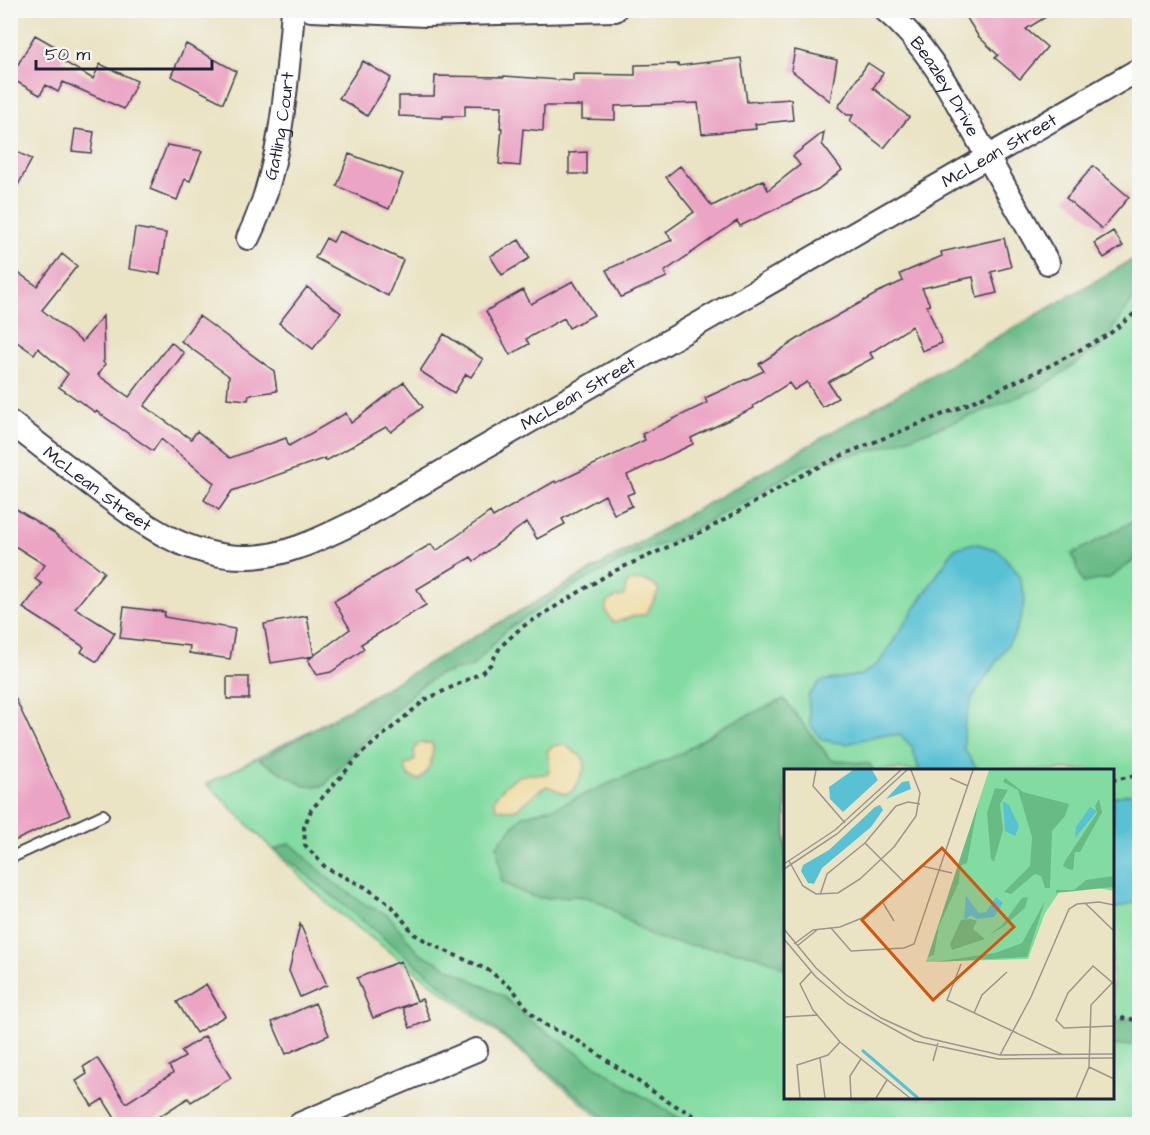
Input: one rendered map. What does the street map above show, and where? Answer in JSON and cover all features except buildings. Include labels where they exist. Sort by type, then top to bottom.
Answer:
[{"type":"street","name":"Gatling Court","points":[[248,238],[267,192],[274,158],[288,73],[293,10]]},
{"type":"street","points":[[311,10],[426,15],[615,10]]},
{"type":"street","name":"Beazley Drive","points":[[885,10],[920,45],[942,75],[1048,262]]},
{"type":"street","name":"McLean Street","points":[[10,422],[132,516],[166,538],[192,549],[220,556],[249,557],[279,552],[318,539],[365,516],[1140,69]]},
{"type":"street","points":[[300,1125],[476,1050]]},
{"type":"lane","points":[[10,858],[103,815]]},
{"type":"path","points":[[710,1125],[667,1101],[574,1038],[545,1025],[530,1012],[512,987],[488,970],[414,934],[391,905],[365,887],[326,868],[304,845],[304,827],[311,810],[362,753],[425,700],[481,673],[490,665],[501,646],[522,627],[612,572],[708,529],[806,473],[848,453],[961,407],[1049,366],[1108,335],[1140,309]]},
{"type":"path","points":[[1114,780],[1140,775]]},
{"type":"path","points":[[1114,1017],[1140,1020]]},
{"type":"green space","points":[[1139,256],[1139,291],[1101,346],[1040,388],[878,449],[803,466],[748,500],[673,540],[632,555],[567,590],[506,630],[473,666],[438,675],[418,688],[361,744],[324,786],[304,786],[260,760]]},
{"type":"green space","points":[[1139,258],[1139,1124],[607,1124],[509,1042],[332,908],[207,784],[437,664]]},
{"type":"green space","points":[[1139,518],[1139,557],[1109,578],[1083,583],[1072,554]]},
{"type":"green space","points":[[784,699],[831,760],[870,764],[872,769],[784,769],[784,968],[772,961],[756,956],[686,945],[653,936],[636,927],[612,909],[585,897],[535,897],[502,882],[497,845],[523,816],[559,806],[680,754],[722,727]]},
{"type":"green space","points":[[290,843],[333,882],[366,905],[388,915],[418,952],[503,996],[532,1022],[634,1091],[689,1124],[612,1124],[275,849]]},
{"type":"green space","points":[[1139,1016],[1139,1044],[1114,1046],[1114,1023]]},
{"type":"sand","points":[[644,580],[659,589],[645,615],[613,622],[606,612],[606,604],[624,596],[626,585],[630,581]]},
{"type":"sand","points":[[419,743],[432,743],[433,753],[428,769],[418,780],[408,775],[405,765],[415,760],[414,749]]},
{"type":"sand","points":[[564,744],[584,759],[585,767],[574,790],[565,794],[547,786],[518,808],[505,810],[496,808],[494,800],[496,796],[514,779],[528,774],[548,773],[550,767],[547,752],[551,747]]},
{"type":"water","points":[[974,543],[998,550],[1019,574],[1025,598],[1013,637],[972,698],[964,726],[964,749],[977,769],[919,769],[912,747],[900,735],[880,735],[847,744],[822,740],[810,724],[808,696],[821,681],[861,675],[879,663],[954,549]]},
{"type":"water","points":[[1139,792],[1139,901],[1114,909],[1114,797]]}]
